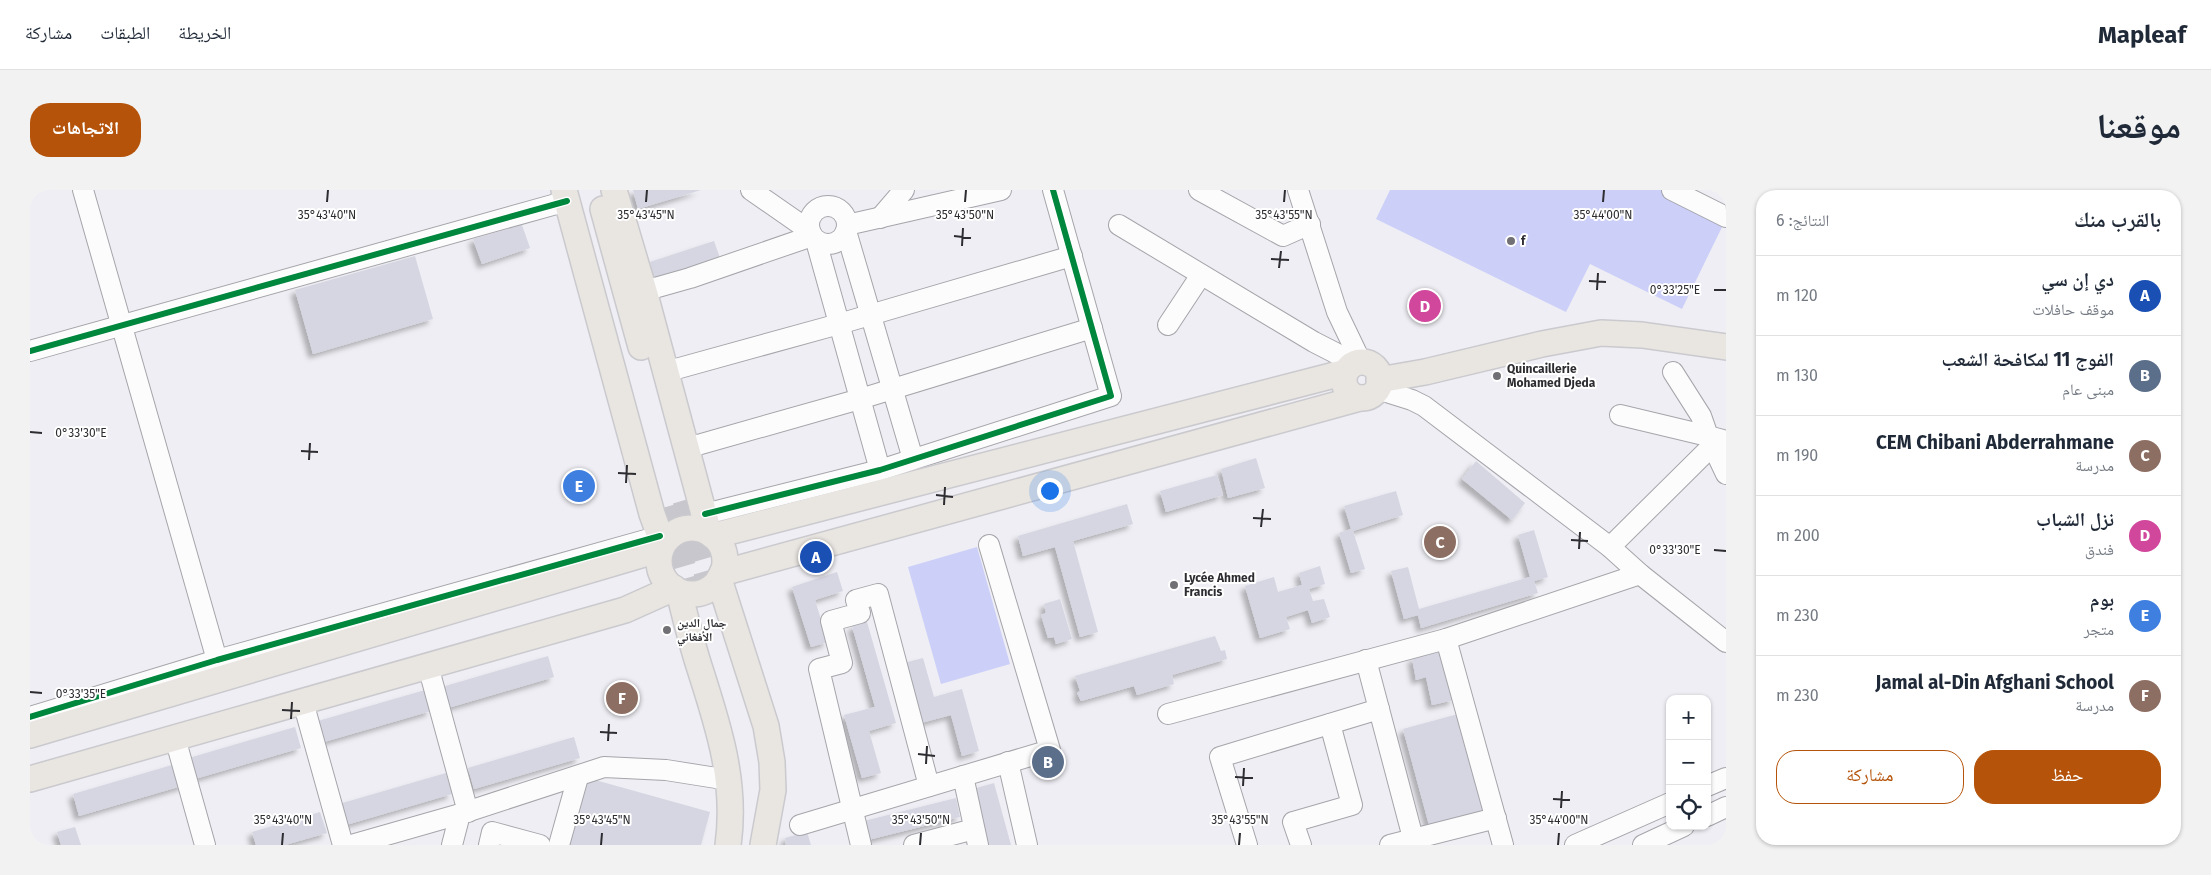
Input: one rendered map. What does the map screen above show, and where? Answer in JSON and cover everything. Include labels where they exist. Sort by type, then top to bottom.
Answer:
[{"type":"main road","points":[[569,194],[676,504],[598,190]]},
{"type":"main road","points":[[614,190],[644,291],[709,528],[722,549],[725,559],[713,592],[726,716],[736,765],[738,814],[736,834],[729,845]]},
{"type":"main road","points":[[569,194],[652,514],[662,542],[659,567],[662,577],[676,590],[722,742],[729,780],[732,822],[729,845]]},
{"type":"main road","points":[[30,779],[625,610],[676,590],[697,594],[706,591],[713,592],[1425,372],[1542,344],[1602,333],[1642,335],[1726,347]]},
{"type":"main road","points":[[30,735],[662,542],[681,530],[709,528],[1354,366],[1374,367],[1372,389]]},
{"type":"main road","points":[[713,592],[752,727],[756,750],[757,797],[750,845]]},
{"type":"main road","points":[[713,592],[766,726],[772,762],[773,790],[763,845]]},
{"type":"street","points":[[83,190],[217,660]]},
{"type":"street","points":[[751,190],[828,245],[834,244],[844,237],[847,228]]},
{"type":"street","points":[[822,207],[835,190]]},
{"type":"street","points":[[880,218],[904,190]]},
{"type":"street","points":[[847,228],[880,218],[1002,190]]},
{"type":"street","points":[[709,528],[913,459],[1111,396],[1052,190]]},
{"type":"street","points":[[1199,190],[1283,236],[1310,224]]},
{"type":"street","points":[[1298,190],[1354,366]]},
{"type":"street","points":[[1672,190],[1726,217]]},
{"type":"street","points":[[30,351],[122,327],[569,194]]},
{"type":"street","points":[[880,470],[813,236],[810,219],[817,209],[822,207],[834,207],[844,214],[913,459]]},
{"type":"street","points":[[1119,225],[1354,366]]},
{"type":"street","points":[[644,291],[690,278],[813,236]]},
{"type":"street","points":[[665,372],[839,324],[1072,256]]},
{"type":"street","points":[[1168,325],[1201,275]]},
{"type":"street","points":[[687,448],[860,399],[1092,328]]},
{"type":"street","points":[[1673,372],[1715,441],[1726,474]]},
{"type":"street","points":[[1372,389],[1412,400],[1424,406],[1610,547],[1640,574],[1726,642]]},
{"type":"street","points":[[1620,416],[1715,441]]},
{"type":"street","points":[[1610,547],[1715,441]]},
{"type":"street","points":[[30,717],[217,660],[662,542]]},
{"type":"street","points":[[800,825],[1050,750],[989,545]]},
{"type":"street","points":[[1168,714],[1446,638],[1640,574]]},
{"type":"street","points":[[861,845],[819,669],[842,663],[830,621],[860,613],[856,600],[878,594],[929,786]]},
{"type":"street","points":[[1446,638],[1503,845]]},
{"type":"street","points":[[1366,660],[1413,838]]},
{"type":"street","points":[[428,666],[464,813],[452,845]]},
{"type":"street","points":[[303,702],[343,845]]},
{"type":"street","points":[[1247,845],[1220,757],[1379,709]]},
{"type":"street","points":[[1301,845],[1293,822],[1352,805],[1330,724]]},
{"type":"street","points":[[175,738],[205,845]]},
{"type":"street","points":[[1008,762],[1028,845]]},
{"type":"street","points":[[351,845],[464,813],[604,767],[666,770],[729,780]]},
{"type":"street","points":[[914,845],[976,837],[963,776]]},
{"type":"street","points":[[559,845],[578,777]]},
{"type":"street","points":[[1709,785],[1726,778]]},
{"type":"street","points":[[1575,845],[1666,805]]},
{"type":"street","points":[[1711,814],[1726,807]]},
{"type":"street","points":[[1390,845],[1496,818]]},
{"type":"street","points":[[1643,845],[1675,830]]},
{"type":"street","points":[[489,845],[492,832],[540,845]]},
{"type":"shaded area","name":"f","points":[[1390,190],[1663,190],[1725,221],[1682,309],[1590,264],[1566,312],[1376,219]]},
{"type":"shaded area","points":[[977,547],[1010,664],[941,684],[908,567]]},
{"type":"building","points":[[633,190],[701,190],[638,209]]},
{"type":"building","points":[[522,225],[530,248],[482,264],[473,239]]},
{"type":"building","points":[[714,241],[721,261],[656,282],[650,262]]},
{"type":"building","points":[[415,256],[433,319],[313,354],[295,290]]},
{"type":"building","points":[[1256,458],[1265,488],[1228,498],[1221,469]]},
{"type":"building","points":[[1476,461],[1525,503],[1512,520],[1462,479]]},
{"type":"building","points":[[1217,475],[1223,495],[1166,512],[1160,491]]},
{"type":"building","points":[[1396,491],[1403,515],[1353,531],[1365,569],[1351,573],[1339,533],[1351,529],[1344,506]]},
{"type":"building","points":[[1127,504],[1133,524],[1073,541],[1098,632],[1080,637],[1055,547],[1023,556],[1018,536]]},
{"type":"building","points":[[1534,530],[1548,577],[1534,581],[1538,593],[1421,628],[1418,615],[1404,619],[1391,571],[1408,567],[1419,609],[1530,577],[1518,535]]},
{"type":"building","points":[[1320,566],[1325,584],[1309,589],[1313,601],[1324,599],[1330,617],[1312,623],[1308,610],[1286,617],[1290,629],[1260,638],[1245,586],[1274,577],[1278,592],[1302,585],[1299,573]]},
{"type":"building","points":[[837,572],[843,591],[815,600],[828,642],[811,647],[792,587]]},
{"type":"building","points":[[1060,599],[1072,639],[1056,644],[1054,637],[1048,638],[1041,615],[1046,613],[1044,604]]},
{"type":"building","points":[[867,622],[896,723],[869,731],[881,773],[862,778],[844,715],[875,707],[852,626]]},
{"type":"building","points":[[1215,636],[1221,651],[1225,650],[1227,659],[1172,675],[1174,684],[1137,695],[1134,686],[1081,701],[1077,693],[1080,691],[1075,676]]},
{"type":"building","points":[[1443,651],[1454,700],[1432,705],[1426,677],[1416,680],[1412,658]]},
{"type":"building","points":[[548,656],[554,677],[448,708],[442,687]]},
{"type":"building","points":[[923,658],[934,697],[962,689],[979,751],[962,756],[951,715],[921,723],[904,663]]},
{"type":"building","points":[[425,690],[431,711],[324,742],[318,721]]},
{"type":"building","points":[[1458,714],[1484,810],[1429,825],[1403,729]]},
{"type":"building","points":[[295,727],[301,748],[195,779],[189,758]]},
{"type":"building","points":[[574,737],[580,758],[474,789],[468,768]]},
{"type":"building","points":[[179,763],[185,785],[79,816],[73,794]]},
{"type":"building","points":[[446,773],[452,794],[346,825],[339,804]]},
{"type":"building","points":[[588,778],[710,812],[701,845],[570,845]]},
{"type":"building","points":[[994,783],[1011,845],[989,845],[973,789]]},
{"type":"building","points":[[956,798],[960,817],[868,840],[864,821]]},
{"type":"building","points":[[320,812],[327,833],[285,845],[256,845],[252,832]]},
{"type":"building","points":[[75,827],[81,845],[61,845],[57,832]]},
{"type":"building","points":[[807,832],[811,845],[786,845],[785,838]]},
{"type":"tunnel","points":[[685,500],[715,603]]},
{"type":"tunnel","points":[[666,507],[696,611]]},
{"type":"cycle path","points":[[705,514],[880,470],[1111,396],[1053,190]]},
{"type":"cycle path","points":[[30,351],[567,201]]},
{"type":"cycle path","points":[[30,717],[217,660],[660,536]]},
{"type":"place","name":"f","points":[[1511,241]]},
{"type":"place","name":"نزل الشباب","points":[[1425,306]]},
{"type":"place","name":"Quincaillerie Mohamed Djeda","points":[[1497,376]]},
{"type":"place","name":"بوم","points":[[579,486]]},
{"type":"place","name":"CEM Chibani Abderrahmane","points":[[1440,542]]},
{"type":"place","name":"دي إن سي","points":[[816,557]]},
{"type":"place","name":"Lycée Ahmed Francis","points":[[1174,585]]},
{"type":"place","name":"جمال الدين الأفغاني","points":[[667,630]]},
{"type":"place","name":"Jamal al-Din Afghani School","points":[[622,698]]},
{"type":"place","name":"الفوج 11 لمكافحة الشعب","points":[[1048,762]]}]
